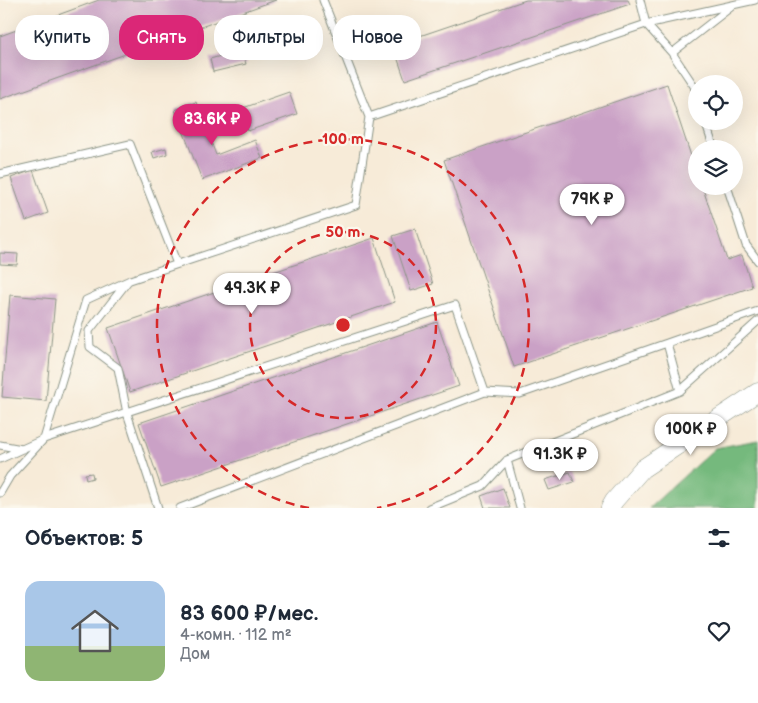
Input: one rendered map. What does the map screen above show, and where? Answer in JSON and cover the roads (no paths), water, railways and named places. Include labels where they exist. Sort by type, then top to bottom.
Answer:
[{"type":"street","points":[[610,508],[642,469],[758,392]]},
{"type":"lane","points":[[0,494],[10,476],[44,440],[86,300],[130,280],[356,205],[369,117],[323,0]]},
{"type":"lane","points":[[640,0],[646,24],[672,53],[688,77]]},
{"type":"lane","points":[[369,117],[646,24],[756,0]]},
{"type":"lane","points":[[672,53],[734,5]]},
{"type":"lane","points":[[0,174],[130,144],[177,264]]},
{"type":"lane","points":[[730,195],[746,245],[758,262]]},
{"type":"lane","points":[[130,280],[89,331],[90,347],[118,368],[127,413],[158,508]]},
{"type":"lane","points":[[0,459],[44,440],[454,305],[485,392]]},
{"type":"lane","points":[[180,508],[485,392],[520,394],[758,311]]},
{"type":"lane","points":[[429,508],[483,486],[507,460],[680,391],[758,322]]},
{"type":"lane","points":[[667,343],[680,391]]},
{"type":"lane","points":[[0,445],[23,449]]},
{"type":"lane","points":[[507,460],[520,508]]}]
